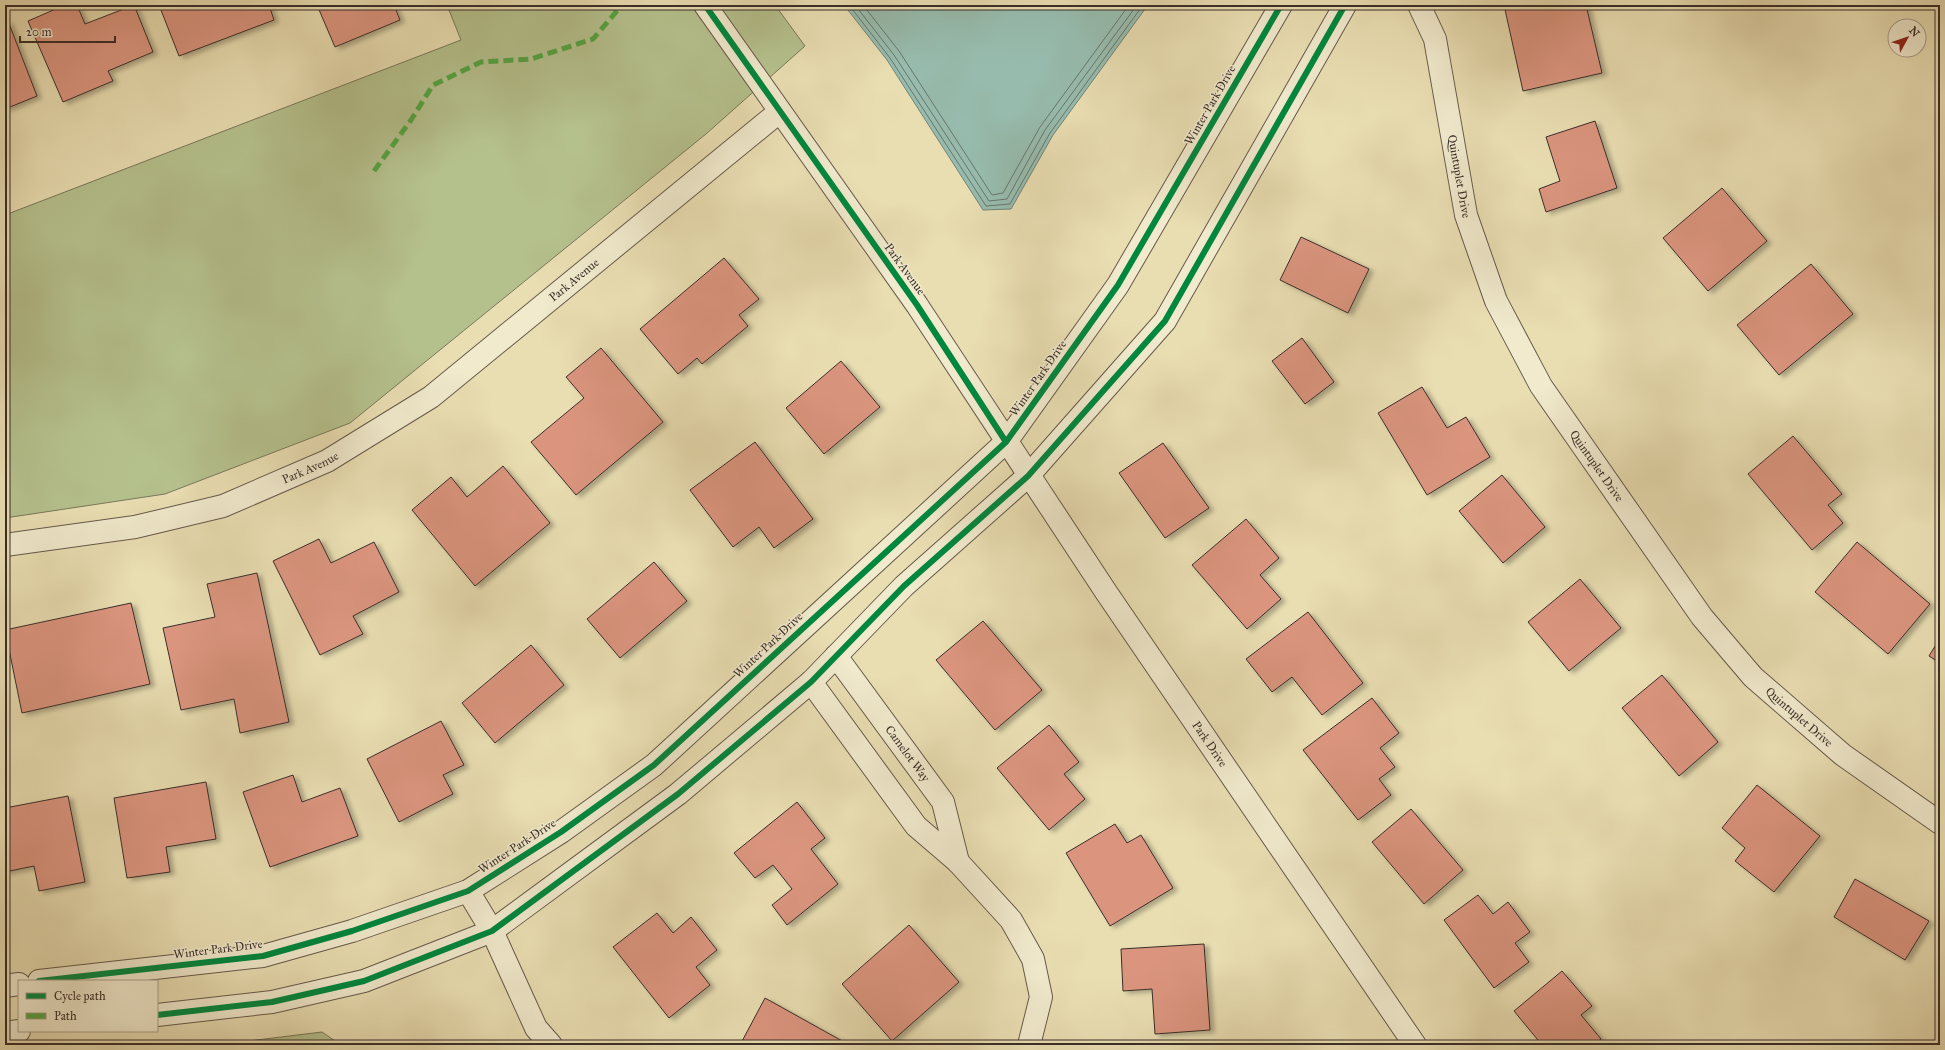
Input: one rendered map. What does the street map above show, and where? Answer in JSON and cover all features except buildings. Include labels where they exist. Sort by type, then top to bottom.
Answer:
[{"type":"street","points":[[705,5],[780,112]]},
{"type":"street","name":"Winter Park Drive","points":[[48,980],[263,956],[352,931],[468,891],[561,832],[654,765],[1006,442],[1118,285],[1281,5]]},
{"type":"street","points":[[158,1015],[272,1002],[364,981],[492,930],[678,794],[811,682],[904,586],[1028,476],[1165,321],[1345,5]]},
{"type":"street","name":"Quintuplet Drive","points":[[1419,5],[1435,39],[1466,215],[1496,301],[1541,386],[1702,617],[1753,677],[1843,755],[1940,823]]},
{"type":"street","name":"Park Avenue","points":[[5,545],[135,527],[223,506],[327,461],[431,397],[780,112],[917,305],[1006,442]]},
{"type":"street","name":"Park Drive","points":[[1006,442],[1415,1045]]},
{"type":"street","name":"Camelot Way","points":[[836,656],[943,802],[958,862]]},
{"type":"street","name":"Camelot Way","points":[[811,682],[916,826],[958,862],[1011,920],[1033,959],[1041,997],[1029,1045]]},
{"type":"street","points":[[468,891],[492,930],[536,1028],[551,1045]]},
{"type":"street","points":[[5,986],[18,984]]},
{"type":"street","points":[[5,1033],[18,1031]]},
{"type":"green space","points":[[447,5],[775,5],[805,46],[706,134],[350,423],[165,494],[5,518],[5,215],[461,40]]},
{"type":"green space","points":[[322,1032],[341,1045],[216,1045]]},
{"type":"water","points":[[844,5],[1148,5],[1053,135],[1011,209],[983,210],[887,60]]},
{"type":"marked path","points":[[374,171],[411,120],[433,85],[481,62],[531,59],[593,39],[622,5]]},
{"type":"cycle path","points":[[705,5],[917,305],[1006,442]]},
{"type":"cycle path","points":[[48,980],[263,956],[352,931],[468,891],[561,832],[654,765],[1006,442],[1118,285],[1281,5]]},
{"type":"cycle path","points":[[158,1015],[272,1002],[364,981],[492,931],[678,794],[811,682],[904,586],[1028,476],[1165,321],[1345,5]]}]
